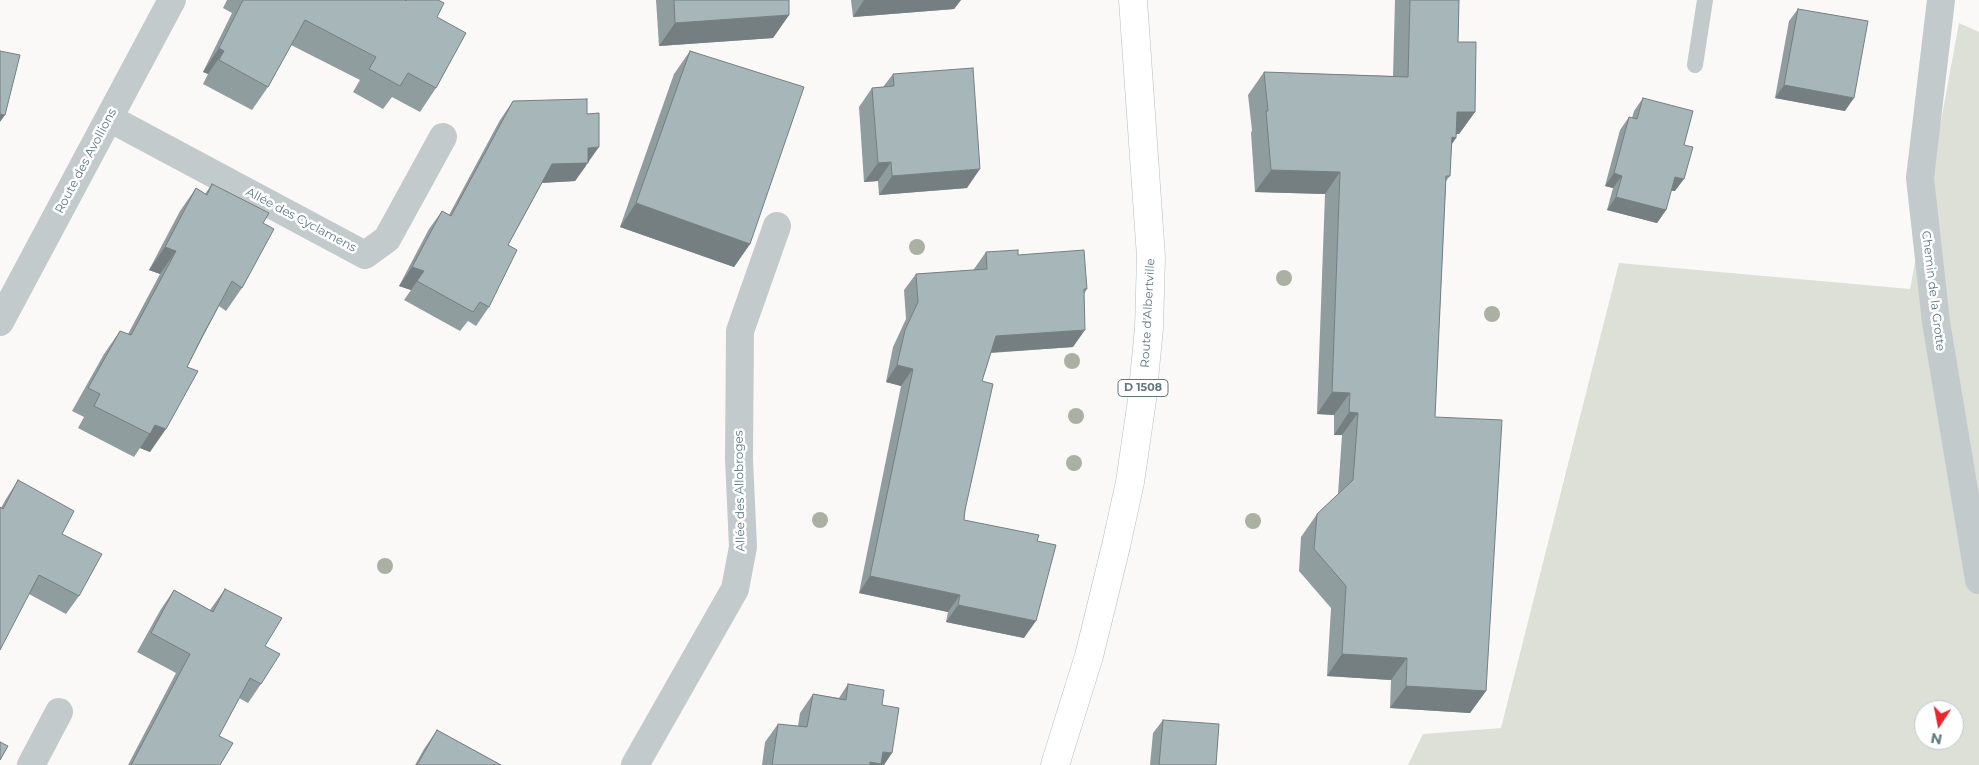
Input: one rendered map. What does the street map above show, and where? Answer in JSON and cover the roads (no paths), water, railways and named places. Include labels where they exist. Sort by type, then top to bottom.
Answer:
[{"type":"main road","name":"Route d'Albertville","points":[[1055,765],[1089,656],[1116,546],[1130,482],[1142,400],[1149,328],[1151,257],[1134,0]]},
{"type":"street","name":"Route des Avollions","points":[[0,322],[172,0]]},
{"type":"street","name":"Chemin de la Grotte","points":[[1941,0],[1920,178],[1936,322],[1979,580]]},
{"type":"street","name":"Allée des Cyclamens","points":[[109,118],[365,255],[387,239],[444,136]]},
{"type":"street","name":"Allée des Allobroges","points":[[635,765],[735,589],[743,547],[739,459],[740,331],[778,226]]},
{"type":"street","points":[[31,765],[59,712]]},
{"type":"lane","points":[[1695,65],[1705,0]]}]
